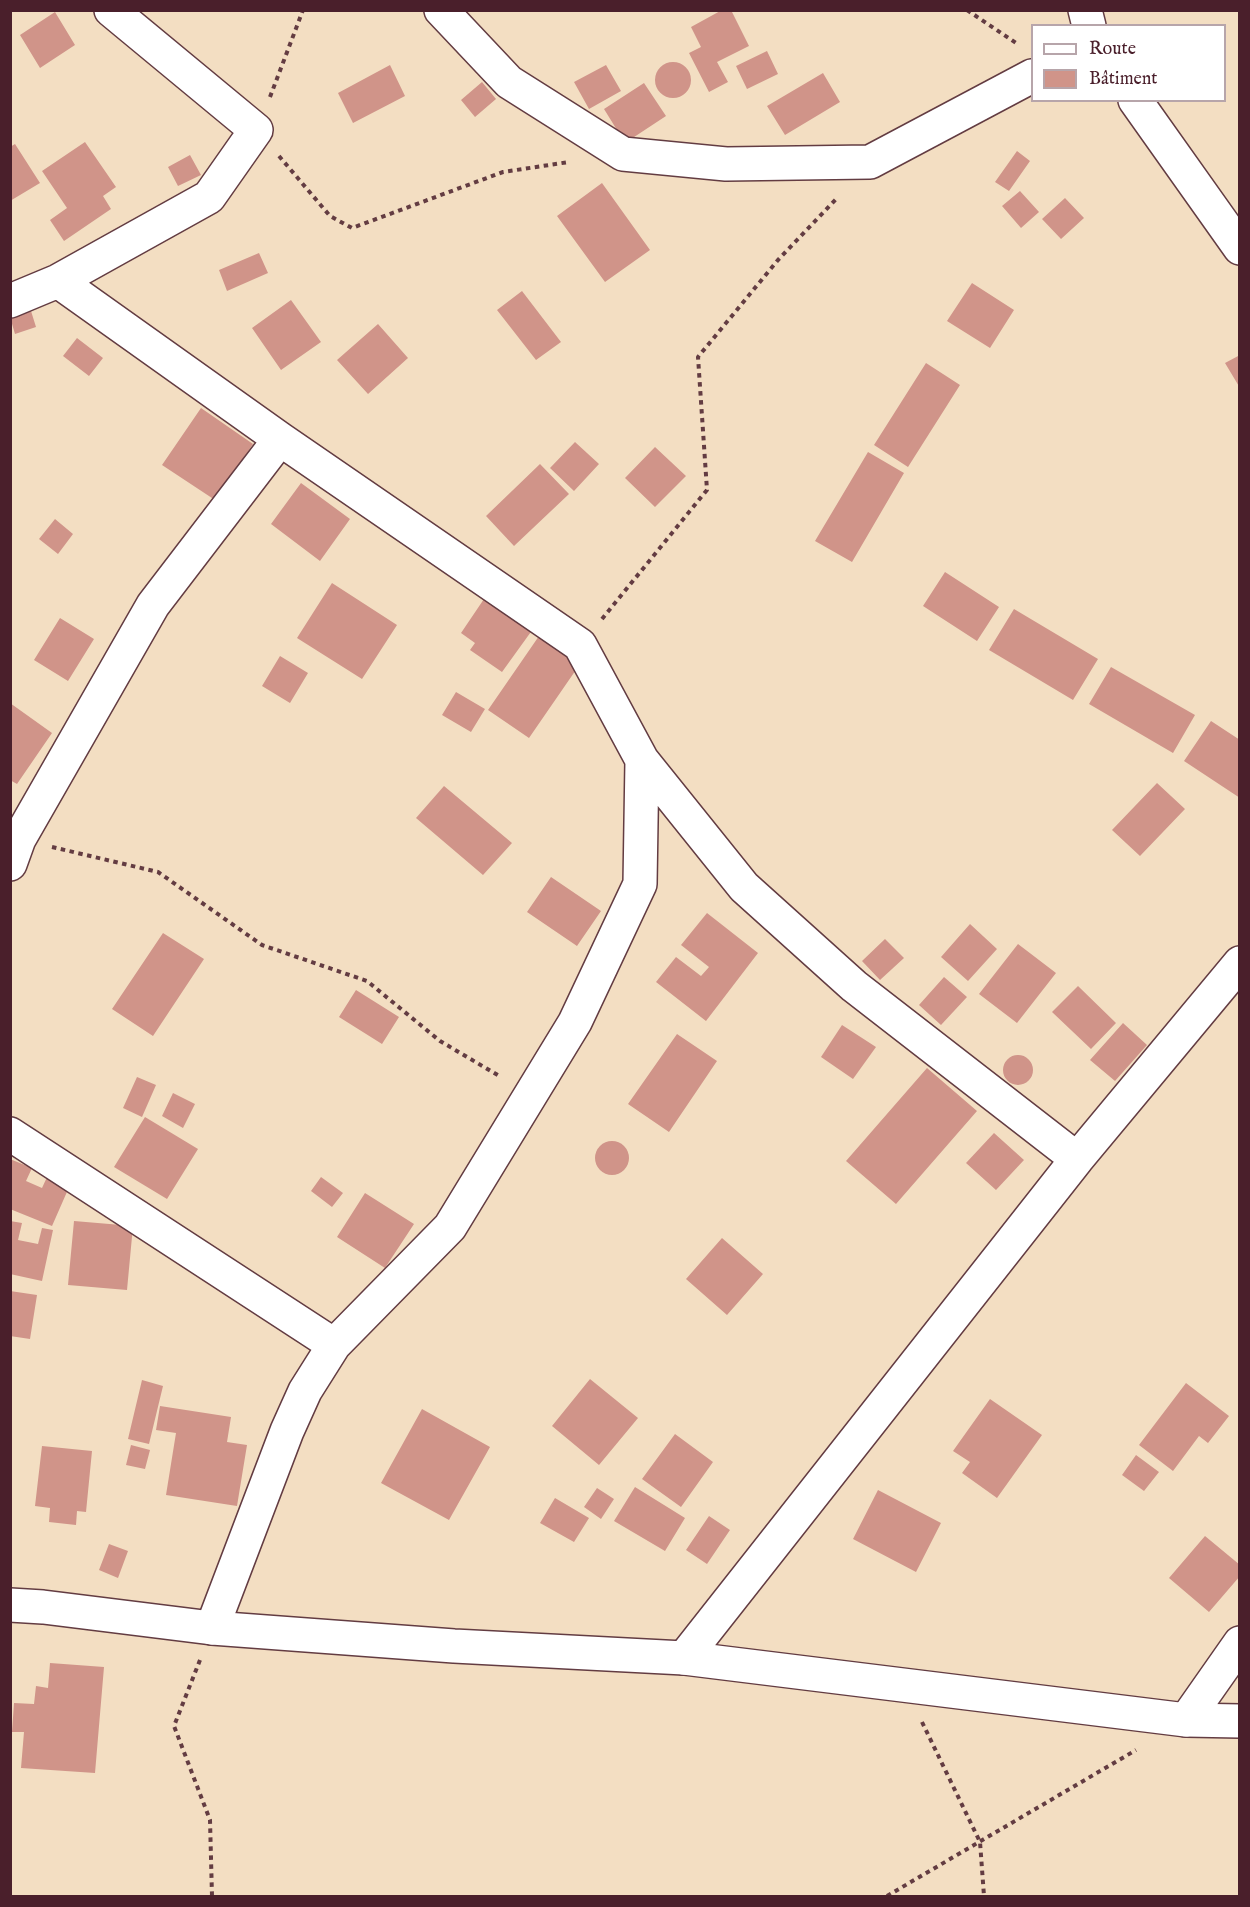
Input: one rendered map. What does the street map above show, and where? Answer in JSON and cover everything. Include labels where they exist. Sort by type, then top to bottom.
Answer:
[{"type":"street","points":[[10,301],[57,281],[209,197],[256,130],[111,10]]},
{"type":"street","points":[[441,10],[509,82],[623,154],[726,164],[870,162],[1028,62]]},
{"type":"street","points":[[1136,102],[1239,248]]},
{"type":"street","points":[[57,281],[280,439],[580,645],[642,760],[744,887],[854,986],[1077,1160]]},
{"type":"street","points":[[15,852],[153,605],[280,439]]},
{"type":"street","points":[[212,1628],[287,1431],[305,1391],[334,1345],[450,1227],[575,1022],[640,885],[642,760]]},
{"type":"street","points":[[684,1658],[1077,1160],[1239,963]]},
{"type":"street","points":[[10,1134],[334,1345]]},
{"type":"street","points":[[10,1605],[212,1628],[454,1646],[684,1658],[1186,1720],[1239,1721]]},
{"type":"street","points":[[1186,1720],[1239,1642]]},
{"type":"path","points":[[303,10],[256,130],[330,216],[352,228],[503,172],[623,154]]},
{"type":"path","points":[[967,10],[1028,62]]},
{"type":"path","points":[[580,645],[707,490],[698,357],[777,260],[870,162]]},
{"type":"path","points":[[15,852],[158,872],[262,945],[367,981],[440,1041],[531,1094]]},
{"type":"path","points":[[212,1628],[174,1726],[210,1820],[213,1896]]},
{"type":"path","points":[[904,1686],[980,1842],[984,1896]]},
{"type":"path","points":[[887,1896],[1186,1720]]},
{"type":"building","points":[[722,10],[731,10],[749,46],[717,62],[728,82],[709,92],[689,53],[701,47],[691,27]]},
{"type":"building","points":[[55,12],[75,45],[40,68],[20,35]]},
{"type":"building","points":[[767,51],[778,74],[747,89],[736,66]]},
{"type":"building","points":[[673,62],[686,67],[691,80],[686,93],[673,98],[660,93],[655,80],[660,67]]},
{"type":"building","points":[[390,65],[405,96],[353,123],[338,93]]},
{"type":"building","points":[[606,65],[621,91],[589,109],[574,82]]},
{"type":"building","points":[[823,73],[840,102],[785,135],[767,106]]},
{"type":"building","points":[[482,82],[496,99],[475,117],[461,100]]},
{"type":"building","points":[[644,83],[666,116],[625,143],[604,109]]},
{"type":"building","points":[[85,142],[116,187],[103,196],[111,209],[64,241],[50,220],[67,208],[42,171]]},
{"type":"building","points":[[15,144],[40,183],[10,201],[10,147]]},
{"type":"building","points":[[1017,151],[1030,161],[1009,191],[995,182]]},
{"type":"building","points":[[190,155],[201,175],[178,186],[168,167]]},
{"type":"building","points":[[602,183],[650,250],[605,282],[557,216]]},
{"type":"building","points":[[1020,191],[1039,212],[1021,228],[1002,206]]},
{"type":"building","points":[[1065,198],[1084,218],[1061,239],[1042,219]]},
{"type":"building","points":[[259,253],[268,273],[227,291],[219,270]]},
{"type":"building","points":[[972,283],[1014,310],[990,348],[947,321]]},
{"type":"building","points":[[522,291],[561,342],[536,360],[497,310]]},
{"type":"building","points":[[291,300],[321,342],[281,370],[252,328]]},
{"type":"building","points":[[31,311],[36,327],[15,334],[10,317]]},
{"type":"building","points":[[378,324],[408,358],[368,394],[337,360]]},
{"type":"building","points":[[77,338],[103,358],[89,376],[63,356]]},
{"type":"building","points":[[1240,355],[1240,388],[1225,363]]},
{"type":"building","points":[[926,363],[960,385],[908,467],[874,445]]},
{"type":"building","points":[[201,408],[253,444],[215,500],[162,465]]},
{"type":"building","points":[[575,442],[599,464],[574,491],[550,468]]},
{"type":"building","points":[[655,447],[686,476],[655,507],[625,478]]},
{"type":"building","points":[[868,452],[904,473],[852,562],[815,541]]},
{"type":"building","points":[[540,464],[569,494],[514,546],[486,516]]},
{"type":"building","points":[[301,483],[350,519],[320,561],[271,524]]},
{"type":"building","points":[[55,519],[73,534],[58,554],[39,539]]},
{"type":"building","points":[[945,572],[999,607],[977,641],[923,606]]},
{"type":"building","points":[[332,583],[397,625],[362,679],[297,638]]},
{"type":"building","points":[[486,596],[533,629],[502,672],[470,650],[475,643],[461,633]]},
{"type":"building","points":[[1014,609],[1098,659],[1073,700],[989,650]]},
{"type":"building","points":[[60,618],[94,639],[68,681],[34,660]]},
{"type":"building","points":[[539,636],[580,664],[529,738],[488,710]]},
{"type":"building","points":[[280,656],[308,673],[290,703],[262,686]]},
{"type":"building","points":[[1111,667],[1195,715],[1173,753],[1089,704]]},
{"type":"building","points":[[456,692],[485,709],[471,732],[442,715]]},
{"type":"building","points":[[10,703],[52,733],[17,784],[10,780]]},
{"type":"building","points":[[1211,721],[1240,740],[1240,798],[1184,761]]},
{"type":"building","points":[[1157,783],[1185,809],[1140,856],[1112,830]]},
{"type":"building","points":[[444,786],[512,843],[483,875],[416,818]]},
{"type":"building","points":[[551,877],[601,911],[577,946],[527,912]]},
{"type":"building","points":[[707,913],[758,953],[706,1021],[656,982],[676,957],[701,976],[709,967],[681,945]]},
{"type":"building","points":[[970,924],[997,949],[968,981],[941,957]]},
{"type":"building","points":[[163,933],[204,959],[153,1036],[112,1009]]},
{"type":"building","points":[[885,939],[904,958],[880,980],[862,961]]},
{"type":"building","points":[[1018,944],[1056,973],[1017,1023],[979,994]]},
{"type":"building","points":[[944,977],[967,997],[941,1025],[919,1005]]},
{"type":"building","points":[[1078,986],[1116,1023],[1091,1049],[1052,1012]]},
{"type":"building","points":[[356,990],[399,1017],[382,1044],[339,1017]]},
{"type":"building","points":[[1123,1023],[1147,1045],[1115,1081],[1090,1060]]},
{"type":"building","points":[[842,1025],[876,1047],[853,1079],[821,1057]]},
{"type":"building","points":[[677,1034],[717,1061],[669,1132],[628,1104]]},
{"type":"building","points":[[1018,1055],[1029,1059],[1033,1070],[1029,1081],[1018,1085],[1007,1081],[1003,1070],[1007,1059]]},
{"type":"building","points":[[927,1068],[977,1111],[896,1204],[846,1161]]},
{"type":"building","points":[[137,1077],[156,1085],[142,1117],[123,1108]]},
{"type":"building","points":[[173,1093],[195,1104],[183,1128],[162,1116]]},
{"type":"building","points":[[145,1117],[198,1149],[167,1199],[114,1167]]},
{"type":"building","points":[[994,1133],[1024,1160],[996,1190],[966,1163]]},
{"type":"building","points":[[612,1141],[624,1146],[629,1158],[624,1170],[612,1175],[600,1170],[595,1158],[600,1146]]},
{"type":"building","points":[[10,1159],[32,1168],[26,1181],[42,1188],[48,1175],[70,1185],[52,1226],[10,1209]]},
{"type":"building","points":[[321,1177],[343,1193],[332,1207],[311,1191]]},
{"type":"building","points":[[365,1193],[414,1224],[385,1268],[337,1237]]},
{"type":"building","points":[[10,1221],[22,1223],[18,1240],[38,1244],[42,1228],[53,1230],[42,1281],[10,1274]]},
{"type":"building","points":[[74,1221],[133,1226],[127,1290],[68,1285]]},
{"type":"building","points":[[722,1238],[763,1274],[727,1315],[686,1279]]},
{"type":"building","points":[[10,1291],[37,1295],[30,1339],[10,1336]]},
{"type":"building","points":[[590,1379],[638,1418],[599,1465],[552,1426]]},
{"type":"building","points":[[142,1380],[163,1386],[149,1444],[128,1439]]},
{"type":"building","points":[[1186,1383],[1229,1416],[1208,1443],[1199,1436],[1173,1471],[1139,1445]]},
{"type":"building","points":[[990,1399],[1042,1435],[997,1498],[962,1473],[970,1462],[953,1451]]},
{"type":"building","points":[[160,1406],[231,1417],[227,1442],[247,1445],[237,1506],[166,1495],[176,1433],[156,1430]]},
{"type":"building","points":[[422,1409],[490,1447],[449,1520],[381,1483]]},
{"type":"building","points":[[675,1434],[713,1462],[681,1507],[642,1479]]},
{"type":"building","points":[[131,1445],[150,1450],[145,1469],[126,1465]]},
{"type":"building","points":[[42,1446],[92,1451],[86,1512],[77,1511],[76,1525],[49,1522],[50,1508],[35,1506]]},
{"type":"building","points":[[1136,1455],[1159,1472],[1144,1491],[1122,1475]]},
{"type":"building","points":[[635,1487],[685,1518],[665,1551],[614,1521]]},
{"type":"building","points":[[597,1488],[614,1499],[601,1519],[584,1507]]},
{"type":"building","points":[[878,1490],[941,1523],[916,1572],[853,1539]]},
{"type":"building","points":[[555,1498],[589,1518],[574,1542],[540,1523]]},
{"type":"building","points":[[709,1516],[730,1530],[707,1564],[686,1550]]},
{"type":"building","points":[[1205,1536],[1240,1565],[1240,1576],[1209,1612],[1169,1578]]},
{"type":"building","points":[[109,1544],[128,1551],[118,1578],[99,1570]]},
{"type":"building","points":[[50,1663],[104,1667],[95,1773],[21,1768],[24,1732],[12,1732],[14,1703],[34,1704],[36,1686],[48,1688]]}]
